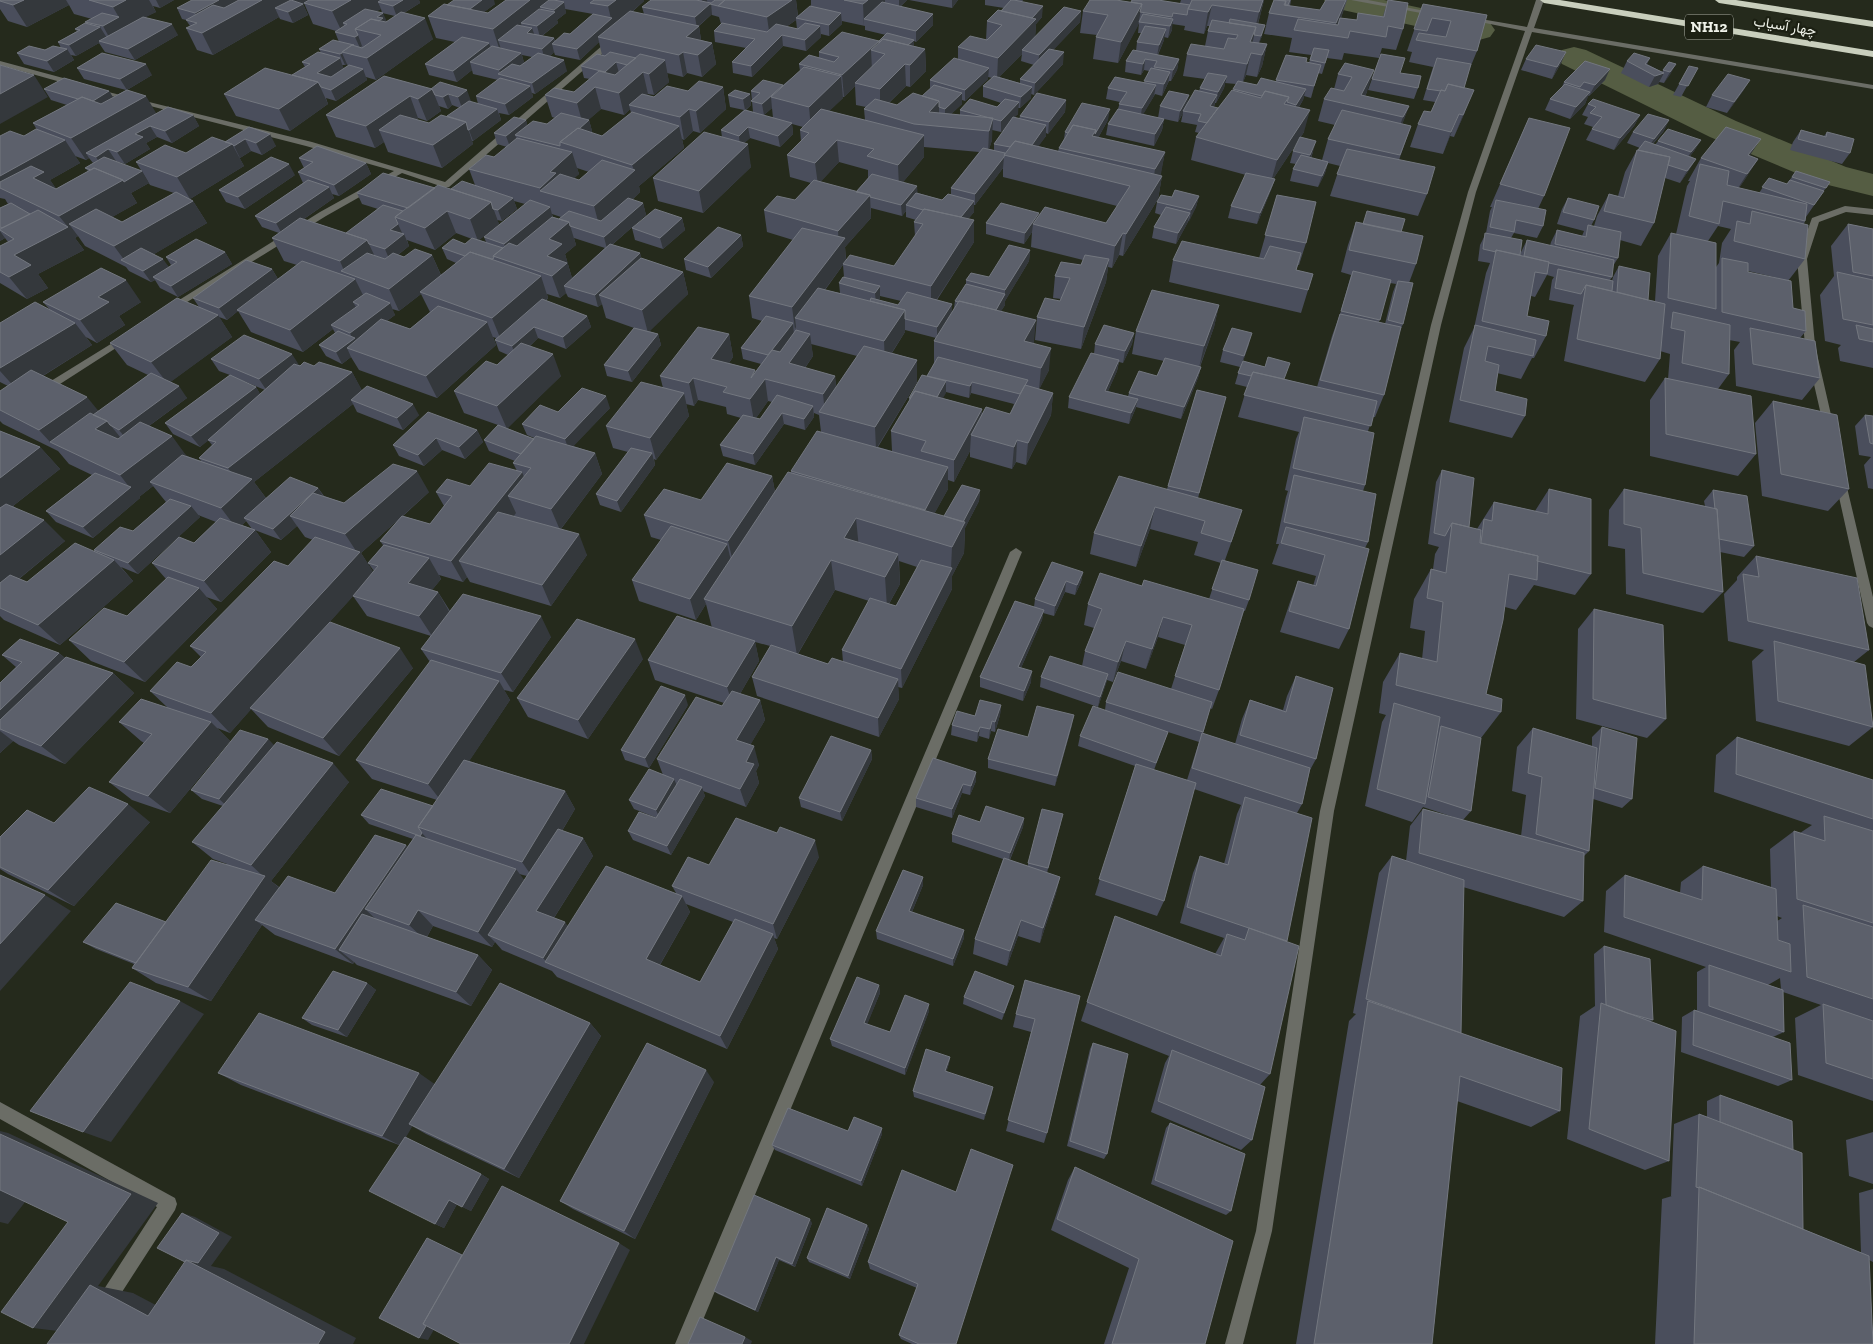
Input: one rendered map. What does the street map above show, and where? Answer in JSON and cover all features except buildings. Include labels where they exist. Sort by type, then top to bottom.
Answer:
[{"type":"highway","name":"چهار آسیاب","points":[[1544,0],[1873,54]]},
{"type":"highway","name":"چهار آسیاب","points":[[1719,0],[1873,24]]},
{"type":"street","points":[[1355,0],[1443,15]]},
{"type":"street","points":[[1234,1344],[1264,1231],[1327,811],[1436,325],[1472,192],[1540,0]]},
{"type":"street","points":[[1462,18],[1873,87]]},
{"type":"street","points":[[0,63],[113,96],[309,144],[446,185],[619,36]]},
{"type":"street","points":[[162,315],[323,214],[401,170]]},
{"type":"street","points":[[1832,441],[1810,345],[1802,258],[1814,220],[1845,209],[1873,212]]},
{"type":"street","points":[[32,397],[137,330]]},
{"type":"street","points":[[1838,470],[1873,623]]},
{"type":"street","points":[[684,1344],[1016,552]]},
{"type":"street","points":[[0,1110],[169,1204],[94,1319]]},
{"type":"waterway","points":[[1340,0],[1479,30]]},
{"type":"waterway","points":[[1574,57],[1723,129],[1833,175],[1873,185]]}]
